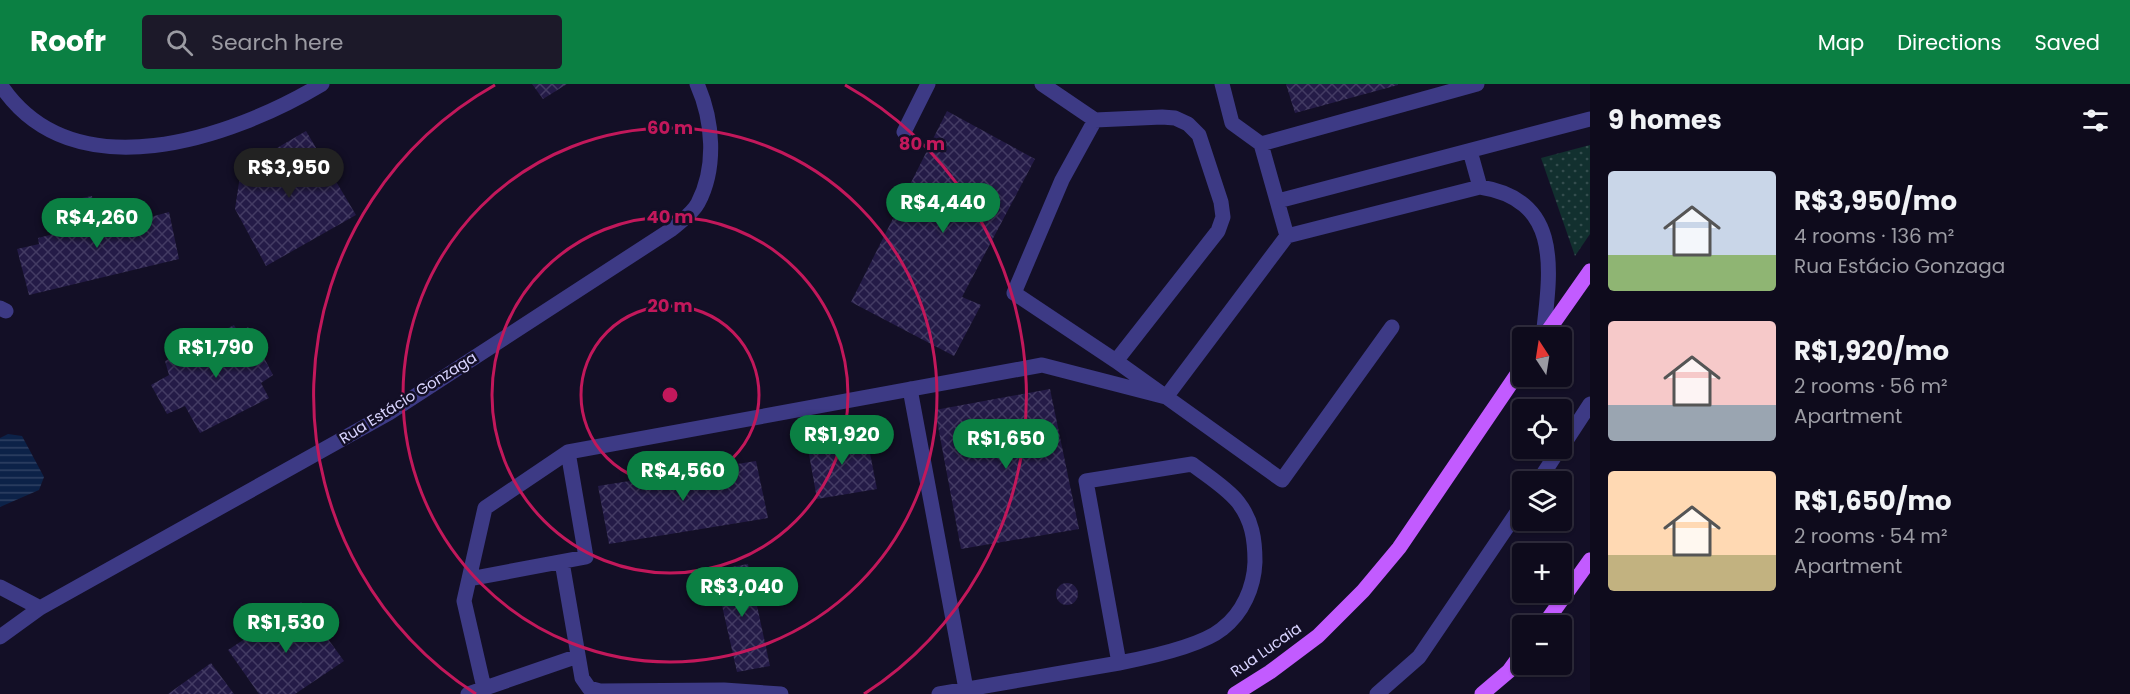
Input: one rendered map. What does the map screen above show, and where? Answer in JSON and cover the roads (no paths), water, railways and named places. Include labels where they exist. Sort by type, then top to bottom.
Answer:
[{"type":"main road","points":[[1550,327],[1590,271]]},
{"type":"main road","name":"Rua Lucaia","points":[[1235,694],[1270,672],[1318,636],[1363,591],[1399,549],[1512,382]]},
{"type":"main road","points":[[1551,615],[1590,560]]},
{"type":"main road","points":[[1482,694],[1512,667]]},
{"type":"street","points":[[0,84],[24,114],[51,133],[86,144],[130,148],[179,142],[248,121],[322,84]]},
{"type":"street","name":"Rua Estácio Gonzaga","points":[[0,638],[40,608],[389,413],[672,229],[698,203],[709,171],[711,147],[709,122],[697,84]]},
{"type":"street","points":[[904,132],[928,84]]},
{"type":"street","points":[[1042,84],[1095,120],[1162,117],[1175,118],[1188,124],[1199,135],[1221,202],[1222,217],[1218,231],[1116,362]]},
{"type":"street","points":[[1222,84],[1232,123],[1261,144],[1287,236]]},
{"type":"street","points":[[1261,144],[1477,84]]},
{"type":"street","points":[[1278,201],[1590,118]]},
{"type":"street","points":[[1095,120],[1062,180],[1014,292],[1282,480],[1392,327]]},
{"type":"street","points":[[1470,151],[1480,187]]},
{"type":"street","points":[[1166,397],[1287,236],[1480,187],[1500,190],[1518,198],[1533,215],[1543,233],[1549,257],[1549,286],[1544,327]]},
{"type":"street","points":[[484,688],[464,601],[485,508],[568,452],[1042,364],[1166,397]]},
{"type":"street","points":[[910,389],[966,689]]},
{"type":"street","points":[[1572,431],[1590,404]]},
{"type":"street","points":[[469,579],[586,557],[568,452]]},
{"type":"street","points":[[939,694],[966,689],[1119,663],[1147,658],[1193,644],[1222,630],[1243,606],[1255,577],[1252,525],[1237,500],[1192,464],[1086,481],[1119,663]]},
{"type":"street","points":[[1377,694],[1419,657],[1512,520]]},
{"type":"street","points":[[562,562],[582,678],[589,688],[600,690],[724,690],[782,694]]},
{"type":"street","points":[[0,587],[40,608]]},
{"type":"street","points":[[468,694],[578,656]]},
{"type":"water","points":[[8,434],[22,436],[44,477],[39,490],[0,507],[0,438]]}]
